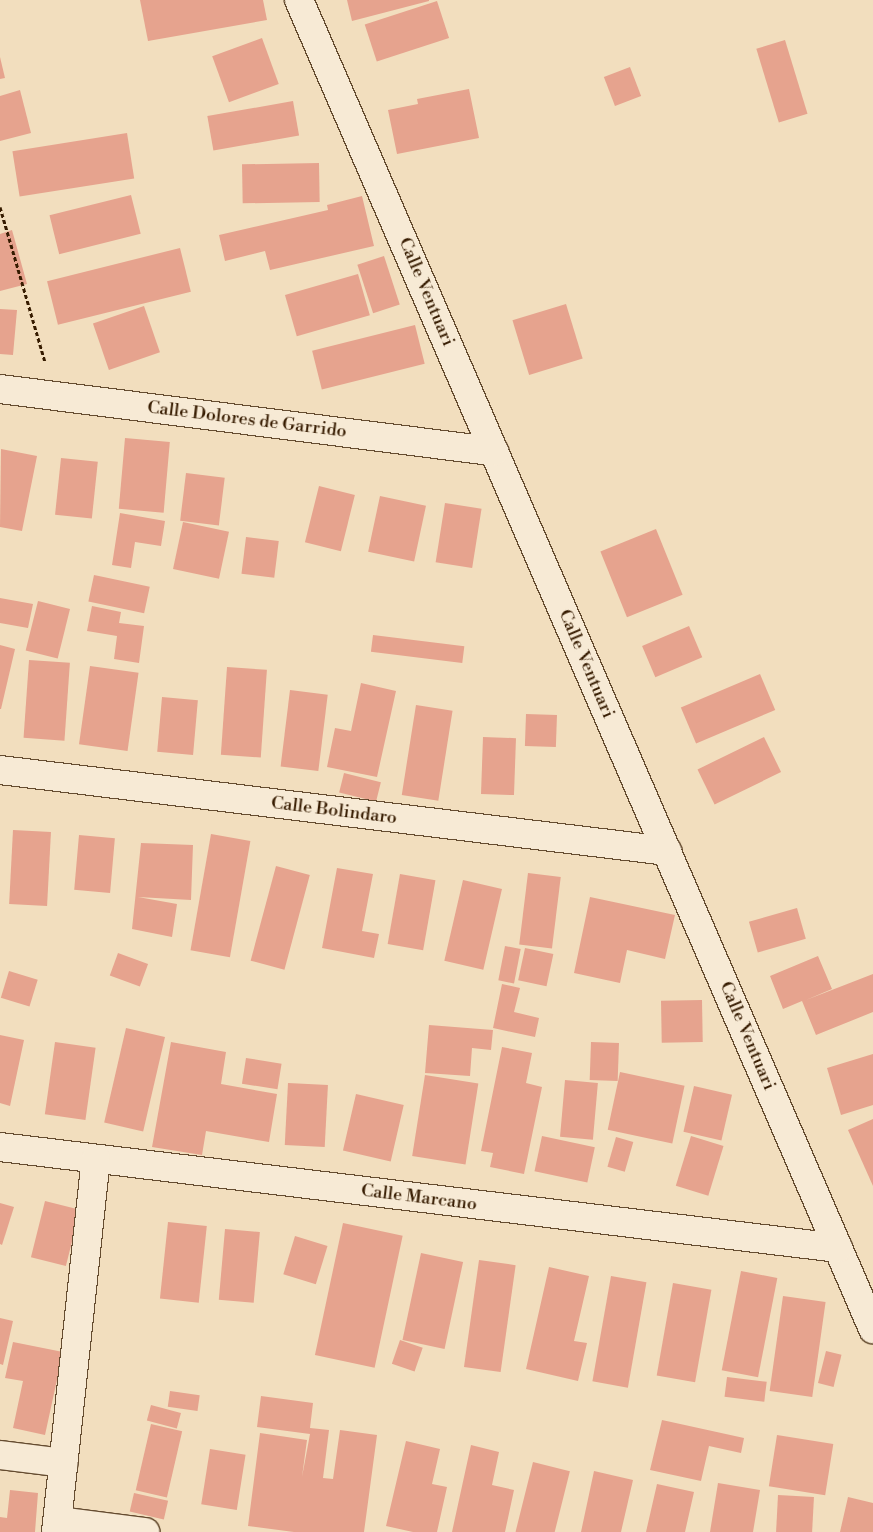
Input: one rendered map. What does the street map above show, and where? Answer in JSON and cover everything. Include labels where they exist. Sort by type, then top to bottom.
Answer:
[{"type":"street","name":"Calle Ventuari","points":[[299,0],[873,1329]]},
{"type":"street","name":"Calle Dolores de Garrido","points":[[0,388],[494,451]]},
{"type":"street","name":"Calle Bolindaro","points":[[0,770],[667,852]]},
{"type":"street","name":"Calle Marcano","points":[[0,1147],[838,1248]]},
{"type":"street","points":[[96,1159],[57,1526],[145,1532]]},
{"type":"street","points":[[0,1455],[64,1463]]},
{"type":"path","points":[[0,207],[55,396]]},
{"type":"building","points":[[140,0],[263,0],[267,20],[148,41]]},
{"type":"building","points":[[347,0],[429,0],[429,1],[352,21]]},
{"type":"building","points":[[437,1],[449,38],[377,62],[365,24]]},
{"type":"building","points":[[262,38],[279,84],[229,102],[212,56]]},
{"type":"building","points":[[785,40],[808,114],[779,122],[756,49]]},
{"type":"building","points":[[0,57],[5,78],[0,79]]},
{"type":"building","points":[[630,67],[641,96],[615,106],[604,77]]},
{"type":"building","points":[[469,89],[479,138],[397,154],[388,110],[418,104],[417,99]]},
{"type":"building","points":[[20,90],[31,133],[0,141],[0,96]]},
{"type":"building","points":[[293,101],[299,135],[213,151],[207,116]]},
{"type":"building","points":[[127,133],[134,178],[20,197],[12,151]]},
{"type":"building","points":[[319,163],[320,202],[243,203],[242,164]]},
{"type":"building","points":[[131,195],[141,234],[59,254],[49,215]]},
{"type":"building","points":[[362,196],[374,246],[270,270],[265,251],[225,261],[219,235],[328,210],[327,205]]},
{"type":"building","points":[[12,230],[27,284],[0,291],[0,234]]},
{"type":"building","points":[[180,248],[191,292],[58,325],[47,281]]},
{"type":"building","points":[[384,256],[400,305],[373,313],[357,265]]},
{"type":"building","points":[[358,274],[370,315],[297,336],[285,295]]},
{"type":"building","points":[[566,304],[583,359],[529,375],[512,320]]},
{"type":"building","points":[[144,306],[160,352],[109,370],[93,324]]},
{"type":"building","points":[[0,309],[17,310],[13,355],[0,354]]},
{"type":"building","points":[[415,325],[425,364],[322,389],[312,351]]},
{"type":"building","points":[[125,438],[170,442],[164,513],[119,509]]},
{"type":"building","points":[[1,449],[37,456],[22,531],[0,527]]},
{"type":"building","points":[[61,458],[98,462],[92,519],[55,515]]},
{"type":"building","points":[[186,473],[225,478],[219,525],[180,521]]},
{"type":"building","points":[[319,486],[355,495],[341,551],[305,542]]},
{"type":"building","points":[[380,496],[426,506],[414,562],[368,552]]},
{"type":"building","points":[[445,503],[482,509],[472,568],[436,562]]},
{"type":"building","points":[[120,513],[165,521],[161,546],[135,542],[131,568],[112,565]]},
{"type":"building","points":[[183,522],[229,532],[219,579],[173,569]]},
{"type":"building","points":[[656,529],[683,595],[627,617],[600,551]]},
{"type":"building","points":[[246,537],[279,541],[274,578],[241,574]]},
{"type":"building","points":[[94,575],[150,587],[144,613],[88,601]]},
{"type":"building","points":[[0,598],[33,604],[28,628],[0,623]]},
{"type":"building","points":[[38,601],[70,609],[58,658],[26,650]]},
{"type":"building","points":[[92,606],[121,612],[119,623],[144,626],[139,663],[114,659],[117,636],[87,631]]},
{"type":"building","points":[[689,626],[702,657],[655,677],[642,646]]},
{"type":"building","points":[[373,635],[464,646],[462,663],[371,652]]},
{"type":"building","points":[[0,645],[15,649],[1,709],[0,709]]},
{"type":"building","points":[[29,660],[70,663],[64,741],[24,738]]},
{"type":"building","points":[[90,666],[139,673],[128,751],[79,744]]},
{"type":"building","points":[[227,667],[267,670],[261,758],[221,755]]},
{"type":"building","points":[[760,674],[775,710],[696,744],[681,708]]},
{"type":"building","points":[[361,683],[396,691],[377,777],[327,767],[335,728],[351,731]]},
{"type":"building","points":[[290,690],[328,695],[318,771],[281,766]]},
{"type":"building","points":[[162,697],[198,700],[193,755],[157,752]]},
{"type":"building","points":[[416,705],[453,711],[438,801],[402,795]]},
{"type":"building","points":[[526,714],[557,715],[556,747],[525,746]]},
{"type":"building","points":[[483,737],[516,738],[514,795],[481,794]]},
{"type":"building","points":[[764,737],[781,772],[715,804],[697,769]]},
{"type":"building","points":[[344,773],[381,782],[376,802],[339,792]]},
{"type":"building","points":[[13,830],[51,832],[47,906],[9,904]]},
{"type":"building","points":[[211,834],[250,841],[230,957],[191,950]]},
{"type":"building","points":[[79,835],[115,838],[110,893],[74,890]]},
{"type":"building","points":[[141,843],[193,845],[191,900],[138,897],[177,904],[172,937],[132,929]]},
{"type":"building","points":[[276,866],[310,875],[284,970],[251,961]]},
{"type":"building","points":[[337,868],[373,874],[362,931],[379,934],[374,958],[322,948]]},
{"type":"building","points":[[528,873],[561,877],[552,948],[519,944]]},
{"type":"building","points":[[400,874],[435,880],[423,950],[388,944]]},
{"type":"building","points":[[463,880],[502,889],[483,970],[444,961]]},
{"type":"building","points":[[590,897],[675,915],[665,959],[627,950],[620,983],[574,973]]},
{"type":"building","points":[[797,908],[806,939],[758,953],[749,922]]},
{"type":"building","points":[[505,946],[521,949],[514,983],[498,980]]},
{"type":"building","points":[[525,948],[553,954],[547,986],[518,980]]},
{"type":"building","points":[[118,953],[148,964],[140,986],[110,976]]},
{"type":"building","points":[[818,956],[832,989],[806,1000],[873,974],[873,1012],[816,1035],[802,1001],[783,1009],[770,976]]},
{"type":"building","points":[[9,971],[38,980],[30,1007],[1,998]]},
{"type":"building","points":[[502,984],[520,988],[514,1012],[539,1018],[535,1037],[493,1028]]},
{"type":"building","points":[[702,1000],[703,1042],[662,1043],[661,1001]]},
{"type":"building","points":[[429,1025],[493,1030],[491,1050],[472,1048],[470,1076],[425,1073]]},
{"type":"building","points":[[126,1028],[165,1037],[143,1132],[104,1123]]},
{"type":"building","points":[[0,1035],[24,1040],[10,1106],[0,1103]]},
{"type":"building","points":[[55,1042],[96,1048],[85,1120],[45,1114]]},
{"type":"building","points":[[171,1042],[226,1052],[221,1084],[277,1094],[269,1142],[206,1131],[202,1155],[152,1147]]},
{"type":"building","points":[[591,1042],[619,1043],[618,1081],[590,1080]]},
{"type":"building","points":[[502,1047],[532,1053],[526,1083],[542,1087],[524,1174],[490,1167],[493,1153],[481,1151]]},
{"type":"building","points":[[873,1054],[873,1105],[841,1115],[827,1068]]},
{"type":"building","points":[[246,1058],[282,1064],[277,1089],[242,1084]]},
{"type":"building","points":[[620,1072],[685,1086],[672,1143],[608,1130]]},
{"type":"building","points":[[425,1075],[478,1083],[466,1164],[412,1156]]},
{"type":"building","points":[[565,1080],[598,1083],[593,1140],[560,1137]]},
{"type":"building","points":[[288,1083],[328,1085],[325,1147],[285,1145]]},
{"type":"building","points":[[694,1086],[732,1095],[721,1141],[683,1132]]},
{"type":"building","points":[[356,1094],[404,1105],[391,1162],[343,1151]]},
{"type":"building","points":[[873,1119],[873,1186],[848,1130]]},
{"type":"building","points":[[542,1136],[595,1147],[587,1182],[535,1171]]},
{"type":"building","points":[[691,1136],[724,1146],[708,1196],[676,1186]]},
{"type":"building","points":[[616,1137],[633,1142],[625,1172],[607,1167]]},
{"type":"building","points":[[45,1201],[80,1210],[66,1266],[31,1257]]},
{"type":"building","points":[[0,1203],[14,1207],[2,1245],[0,1244]]},
{"type":"building","points":[[168,1222],[207,1226],[199,1303],[160,1299]]},
{"type":"building","points":[[343,1223],[403,1236],[375,1368],[315,1355]]},
{"type":"building","points":[[225,1229],[260,1232],[254,1303],[219,1300]]},
{"type":"building","points":[[295,1236],[328,1246],[316,1284],[283,1274]]},
{"type":"building","points":[[421,1253],[463,1262],[445,1349],[402,1340]]},
{"type":"building","points":[[479,1260],[516,1265],[501,1372],[464,1367]]},
{"type":"building","points":[[549,1267],[589,1276],[574,1341],[587,1343],[578,1381],[526,1369]]},
{"type":"building","points":[[741,1271],[777,1278],[758,1377],[722,1370]]},
{"type":"building","points":[[611,1276],[646,1282],[628,1388],[592,1381]]},
{"type":"building","points":[[673,1283],[711,1290],[695,1382],[657,1376]]},
{"type":"building","points":[[783,1296],[826,1302],[812,1397],[770,1391]]},
{"type":"building","points":[[0,1318],[13,1321],[3,1365],[0,1364]]},
{"type":"building","points":[[400,1340],[423,1348],[415,1371],[392,1364]]},
{"type":"building","points":[[13,1342],[63,1352],[45,1435],[13,1428],[23,1381],[5,1378]]},
{"type":"building","points":[[826,1351],[842,1355],[834,1387],[818,1383]]},
{"type":"building","points":[[727,1377],[767,1382],[764,1402],[725,1397]]},
{"type":"building","points":[[170,1391],[200,1395],[197,1411],[168,1407]]},
{"type":"building","points":[[261,1396],[313,1403],[310,1428],[329,1430],[323,1478],[333,1479],[340,1430],[377,1435],[364,1532],[294,1532],[248,1526],[260,1433],[307,1440],[302,1477],[310,1434],[257,1427]]},
{"type":"building","points":[[151,1405],[181,1413],[177,1428],[147,1420]]},
{"type":"building","points":[[662,1420],[744,1438],[741,1453],[709,1446],[701,1481],[650,1470]]},
{"type":"building","points":[[151,1424],[182,1431],[167,1497],[136,1490]]},
{"type":"building","points":[[777,1435],[833,1444],[825,1495],[769,1486]]},
{"type":"building","points":[[406,1441],[440,1449],[432,1484],[447,1487],[437,1532],[413,1532],[386,1526]]},
{"type":"building","points":[[471,1445],[499,1452],[492,1485],[514,1490],[505,1532],[452,1532]]},
{"type":"building","points":[[210,1449],[246,1455],[237,1510],[201,1504]]},
{"type":"building","points":[[533,1462],[570,1471],[555,1532],[516,1532]]},
{"type":"building","points":[[594,1471],[633,1480],[621,1532],[581,1532]]},
{"type":"building","points":[[718,1483],[760,1490],[753,1532],[710,1532]]},
{"type":"building","points":[[657,1484],[694,1492],[685,1532],[646,1532]]},
{"type":"building","points":[[10,1490],[38,1493],[35,1532],[0,1532],[0,1517],[7,1518]]},
{"type":"building","points":[[134,1493],[168,1501],[164,1519],[130,1512]]},
{"type":"building","points":[[778,1495],[814,1497],[812,1532],[776,1532]]},
{"type":"building","points":[[848,1497],[873,1503],[873,1532],[840,1532]]}]
